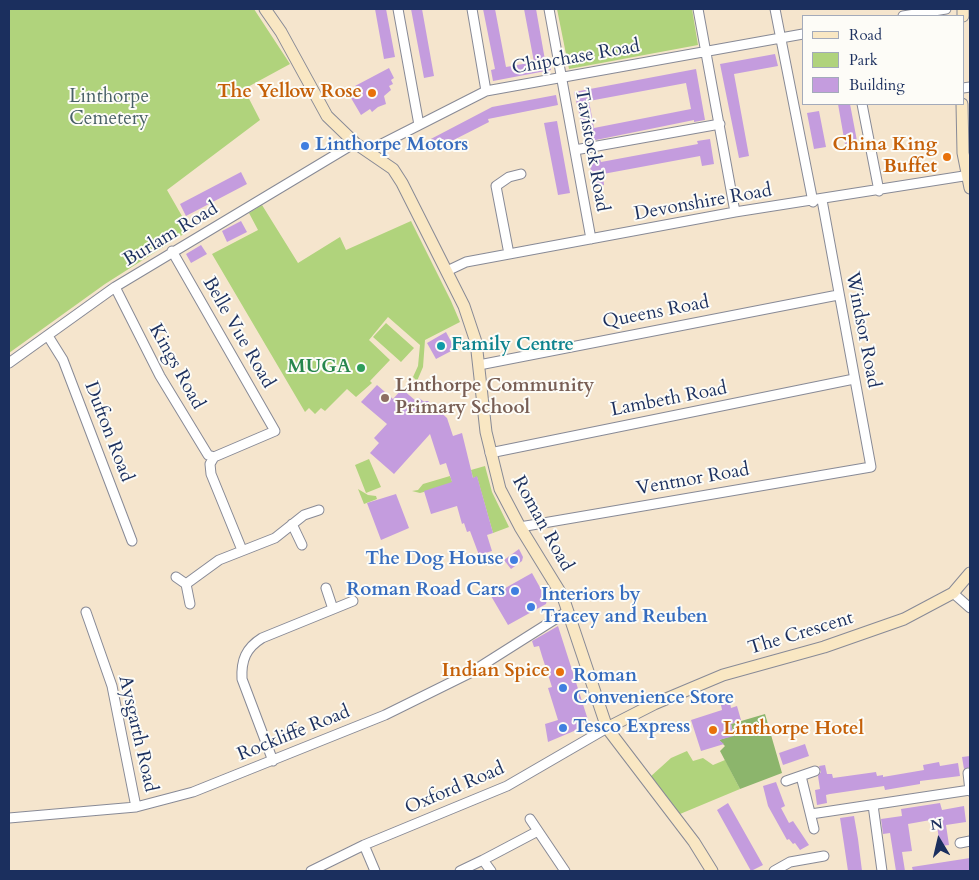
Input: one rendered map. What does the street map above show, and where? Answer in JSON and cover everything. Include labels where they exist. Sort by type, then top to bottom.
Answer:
[{"type":"street","name":"Roman Road","points":[[265,9],[281,32],[327,116],[355,143],[392,169],[402,182],[447,271],[469,320],[476,342],[490,453],[500,489],[520,527],[563,597],[607,728],[694,842],[712,871]]},
{"type":"street","points":[[398,9],[420,125]]},
{"type":"street","points":[[472,9],[486,91]]},
{"type":"street","name":"Tavistock Road","points":[[549,9],[591,239]]},
{"type":"street","points":[[698,9],[735,212]]},
{"type":"street","name":"Windsor Road","points":[[775,9],[838,295],[871,467]]},
{"type":"street","points":[[909,15],[946,9]]},
{"type":"street","name":"Chipchase Road","points":[[368,151],[486,91],[802,34]]},
{"type":"street","points":[[862,105],[878,191]]},
{"type":"street","points":[[962,105],[970,188]]},
{"type":"street","points":[[575,150],[720,124]]},
{"type":"street","name":"Burlam Road","points":[[9,363],[115,287],[172,251],[355,143]]},
{"type":"street","points":[[509,254],[496,186],[510,177],[520,174]]},
{"type":"street","name":"Devonshire Road","points":[[447,271],[466,262],[735,212],[817,201],[969,175]]},
{"type":"street","name":"Belle Vue Road","points":[[172,251],[275,431],[214,457]]},
{"type":"street","name":"Kings Road","points":[[115,287],[178,406],[208,455],[214,457]]},
{"type":"street","name":"Queens Road","points":[[479,365],[838,295]]},
{"type":"street","name":"Dufton Road","points":[[48,336],[64,360],[132,542]]},
{"type":"street","name":"Lambeth Road","points":[[490,453],[854,380]]},
{"type":"street","points":[[214,457],[210,464],[211,474],[242,550]]},
{"type":"street","name":"Ventnor Road","points":[[520,527],[871,467]]},
{"type":"street","points":[[186,584],[219,560],[275,538],[304,515],[320,510]]},
{"type":"street","points":[[292,524],[302,545]]},
{"type":"street","name":"The Crescent","points":[[607,728],[654,704],[723,675],[824,647],[904,619],[953,592],[970,573]]},
{"type":"street","points":[[176,578],[186,584],[190,604]]},
{"type":"street","points":[[326,588],[332,609]]},
{"type":"street","points":[[953,592],[970,608]]},
{"type":"street","points":[[273,761],[242,679],[241,666],[246,653],[251,644],[262,638],[353,601]]},
{"type":"street","name":"Rockliffe Road","points":[[9,818],[136,807],[193,792],[385,716],[470,673],[568,611]]},
{"type":"street","name":"Aysgarth Road","points":[[86,612],[112,686],[136,807]]},
{"type":"street","name":"Oxford Road","points":[[312,871],[364,845],[507,786],[607,728]]},
{"type":"street","points":[[786,780],[814,771]]},
{"type":"street","points":[[812,814],[970,791],[968,773]]},
{"type":"street","points":[[801,776],[812,814],[814,829]]},
{"type":"street","points":[[873,805],[882,871]]},
{"type":"street","points":[[530,819],[565,871]]},
{"type":"street","points":[[460,871],[538,831]]},
{"type":"street","points":[[960,843],[970,841]]},
{"type":"street","points":[[364,845],[375,871]]},
{"type":"street","points":[[774,871],[790,862],[824,856]]},
{"type":"street","points":[[483,860],[491,871]]},
{"type":"green space","name":"Linthorpe Cemetery","points":[[9,9],[254,9],[290,64],[244,89],[260,120],[167,190],[190,230],[105,284],[9,353]]},
{"type":"green space","points":[[557,9],[692,9],[698,45],[569,69]]},
{"type":"green space","points":[[262,205],[298,263],[340,237],[346,250],[411,221],[460,322],[425,340],[423,367],[417,381],[413,377],[418,366],[420,345],[388,317],[369,340],[390,360],[370,381],[372,383],[356,397],[347,389],[325,411],[321,408],[315,414],[309,408],[305,412],[212,254],[258,230],[249,213]]},
{"type":"green space","points":[[386,323],[414,348],[401,362],[373,337]]},
{"type":"green space","points":[[369,459],[381,487],[366,493],[355,465]]},
{"type":"green space","points":[[485,466],[492,492],[509,527],[493,533],[477,477],[473,478],[471,470]]},
{"type":"green space","points":[[450,476],[453,484],[420,493],[412,491],[418,490],[423,484]]},
{"type":"green space","points":[[358,489],[368,495],[376,496],[377,499],[364,504]]},
{"type":"green space","points":[[765,714],[782,773],[740,789],[720,751],[725,746],[719,740],[734,735],[731,724]]},
{"type":"green space","points":[[687,751],[693,761],[703,758],[713,765],[725,760],[740,789],[680,814],[650,777],[671,758]]},
{"type":"building","points":[[375,9],[386,9],[395,57],[384,59]]},
{"type":"building","points":[[411,9],[422,9],[434,76],[424,78]]},
{"type":"building","points":[[483,9],[495,9],[506,67],[534,62],[524,9],[536,9],[545,60],[549,59],[551,70],[493,81],[491,70],[495,69]]},
{"type":"building","points":[[775,54],[778,66],[734,74],[749,156],[739,158],[720,64]]},
{"type":"building","points":[[389,68],[394,78],[391,80],[393,84],[389,86],[391,90],[384,96],[386,104],[372,112],[370,109],[361,115],[351,98],[359,93],[355,86]]},
{"type":"building","points":[[696,69],[705,120],[694,122],[694,120],[586,142],[574,92]],"holes":[[[686,83],[691,109],[594,128],[589,101]]]},
{"type":"building","points":[[556,95],[558,105],[488,119],[489,122],[432,151],[427,141],[492,107]]},
{"type":"building","points":[[838,105],[850,105],[857,141],[845,144]]},
{"type":"building","points":[[819,111],[826,147],[814,149],[807,113]]},
{"type":"building","points":[[557,121],[570,193],[558,195],[544,123]]},
{"type":"building","points":[[710,139],[714,164],[702,166],[700,156],[603,174],[604,185],[594,187],[589,161],[600,159],[601,162],[698,144],[697,141]]},
{"type":"building","points":[[241,172],[247,184],[186,216],[180,204]]},
{"type":"building","points":[[241,221],[247,232],[227,242],[222,231]]},
{"type":"building","points":[[201,245],[207,254],[191,263],[186,254]]},
{"type":"building","name":"Family Centre","points":[[446,332],[455,349],[436,359],[427,343]]},
{"type":"building","points":[[377,385],[393,399],[402,389],[416,401],[419,398],[423,401],[428,401],[447,418],[453,436],[462,433],[473,478],[477,476],[493,533],[487,535],[492,551],[479,555],[470,531],[467,532],[464,523],[462,524],[457,506],[431,514],[424,491],[452,482],[446,463],[440,465],[430,434],[394,474],[370,453],[379,443],[374,438],[387,424],[361,402]]},
{"type":"building","points":[[396,494],[409,528],[381,540],[367,503]]},
{"type":"building","name":"The Dog House","points":[[519,549],[523,557],[522,561],[511,569],[504,560]]},
{"type":"building","points":[[532,573],[547,600],[546,604],[508,625],[491,596]]},
{"type":"building","points":[[558,626],[588,720],[574,731],[548,742],[545,724],[558,720],[548,688],[552,687],[539,646],[534,647],[532,641]]},
{"type":"building","name":"Linthorpe Hotel","points":[[730,703],[731,708],[737,706],[741,720],[731,724],[734,736],[719,740],[724,744],[701,751],[691,720],[722,710],[721,705]]},
{"type":"building","points":[[805,744],[809,756],[783,765],[779,753]]},
{"type":"building","points":[[970,756],[970,767],[964,769],[962,757]]},
{"type":"building","points":[[939,762],[940,766],[958,763],[960,776],[920,781],[920,784],[885,790],[884,786],[830,794],[826,795],[827,803],[817,805],[815,790],[820,789],[818,776],[821,772],[819,766],[825,765],[827,774],[832,774],[833,778],[876,772],[877,776],[883,775],[883,777],[924,770],[923,765]]},
{"type":"building","points":[[776,782],[785,806],[781,808],[789,823],[793,821],[809,845],[800,850],[795,843],[793,844],[789,839],[787,840],[768,806],[763,786]]},
{"type":"building","points":[[728,803],[763,865],[751,871],[717,810]]},
{"type":"building","points":[[940,803],[942,810],[964,806],[966,822],[946,825],[949,845],[940,846],[936,819],[908,824],[912,851],[902,852],[905,871],[896,871],[890,833],[883,834],[881,819],[902,816],[901,809]]},
{"type":"building","points":[[854,816],[862,871],[848,871],[840,818]]},
{"type":"building","points":[[970,858],[970,871],[913,871],[912,867]]},
{"type":"place","name":"The Yellow Rose","points":[[372,93]]},
{"type":"place","name":"Linthorpe Motors","points":[[305,146]]},
{"type":"place","name":"China King Buffet","points":[[947,157]]},
{"type":"place","name":"Family Centre","points":[[441,346]]},
{"type":"place","name":"MUGA","points":[[361,368]]},
{"type":"place","name":"Linthorpe Community Primary School","points":[[385,398]]},
{"type":"place","name":"The Dog House","points":[[514,560]]},
{"type":"place","name":"Roman Road Cars","points":[[515,591]]},
{"type":"place","name":"Interiors by Tracey and Reuben","points":[[531,607]]},
{"type":"place","name":"Indian Spice","points":[[560,672]]},
{"type":"place","name":"Roman Convenience Store","points":[[563,688]]},
{"type":"place","name":"Tesco Express","points":[[563,728]]},
{"type":"place","name":"Linthorpe Hotel","points":[[713,730]]}]
